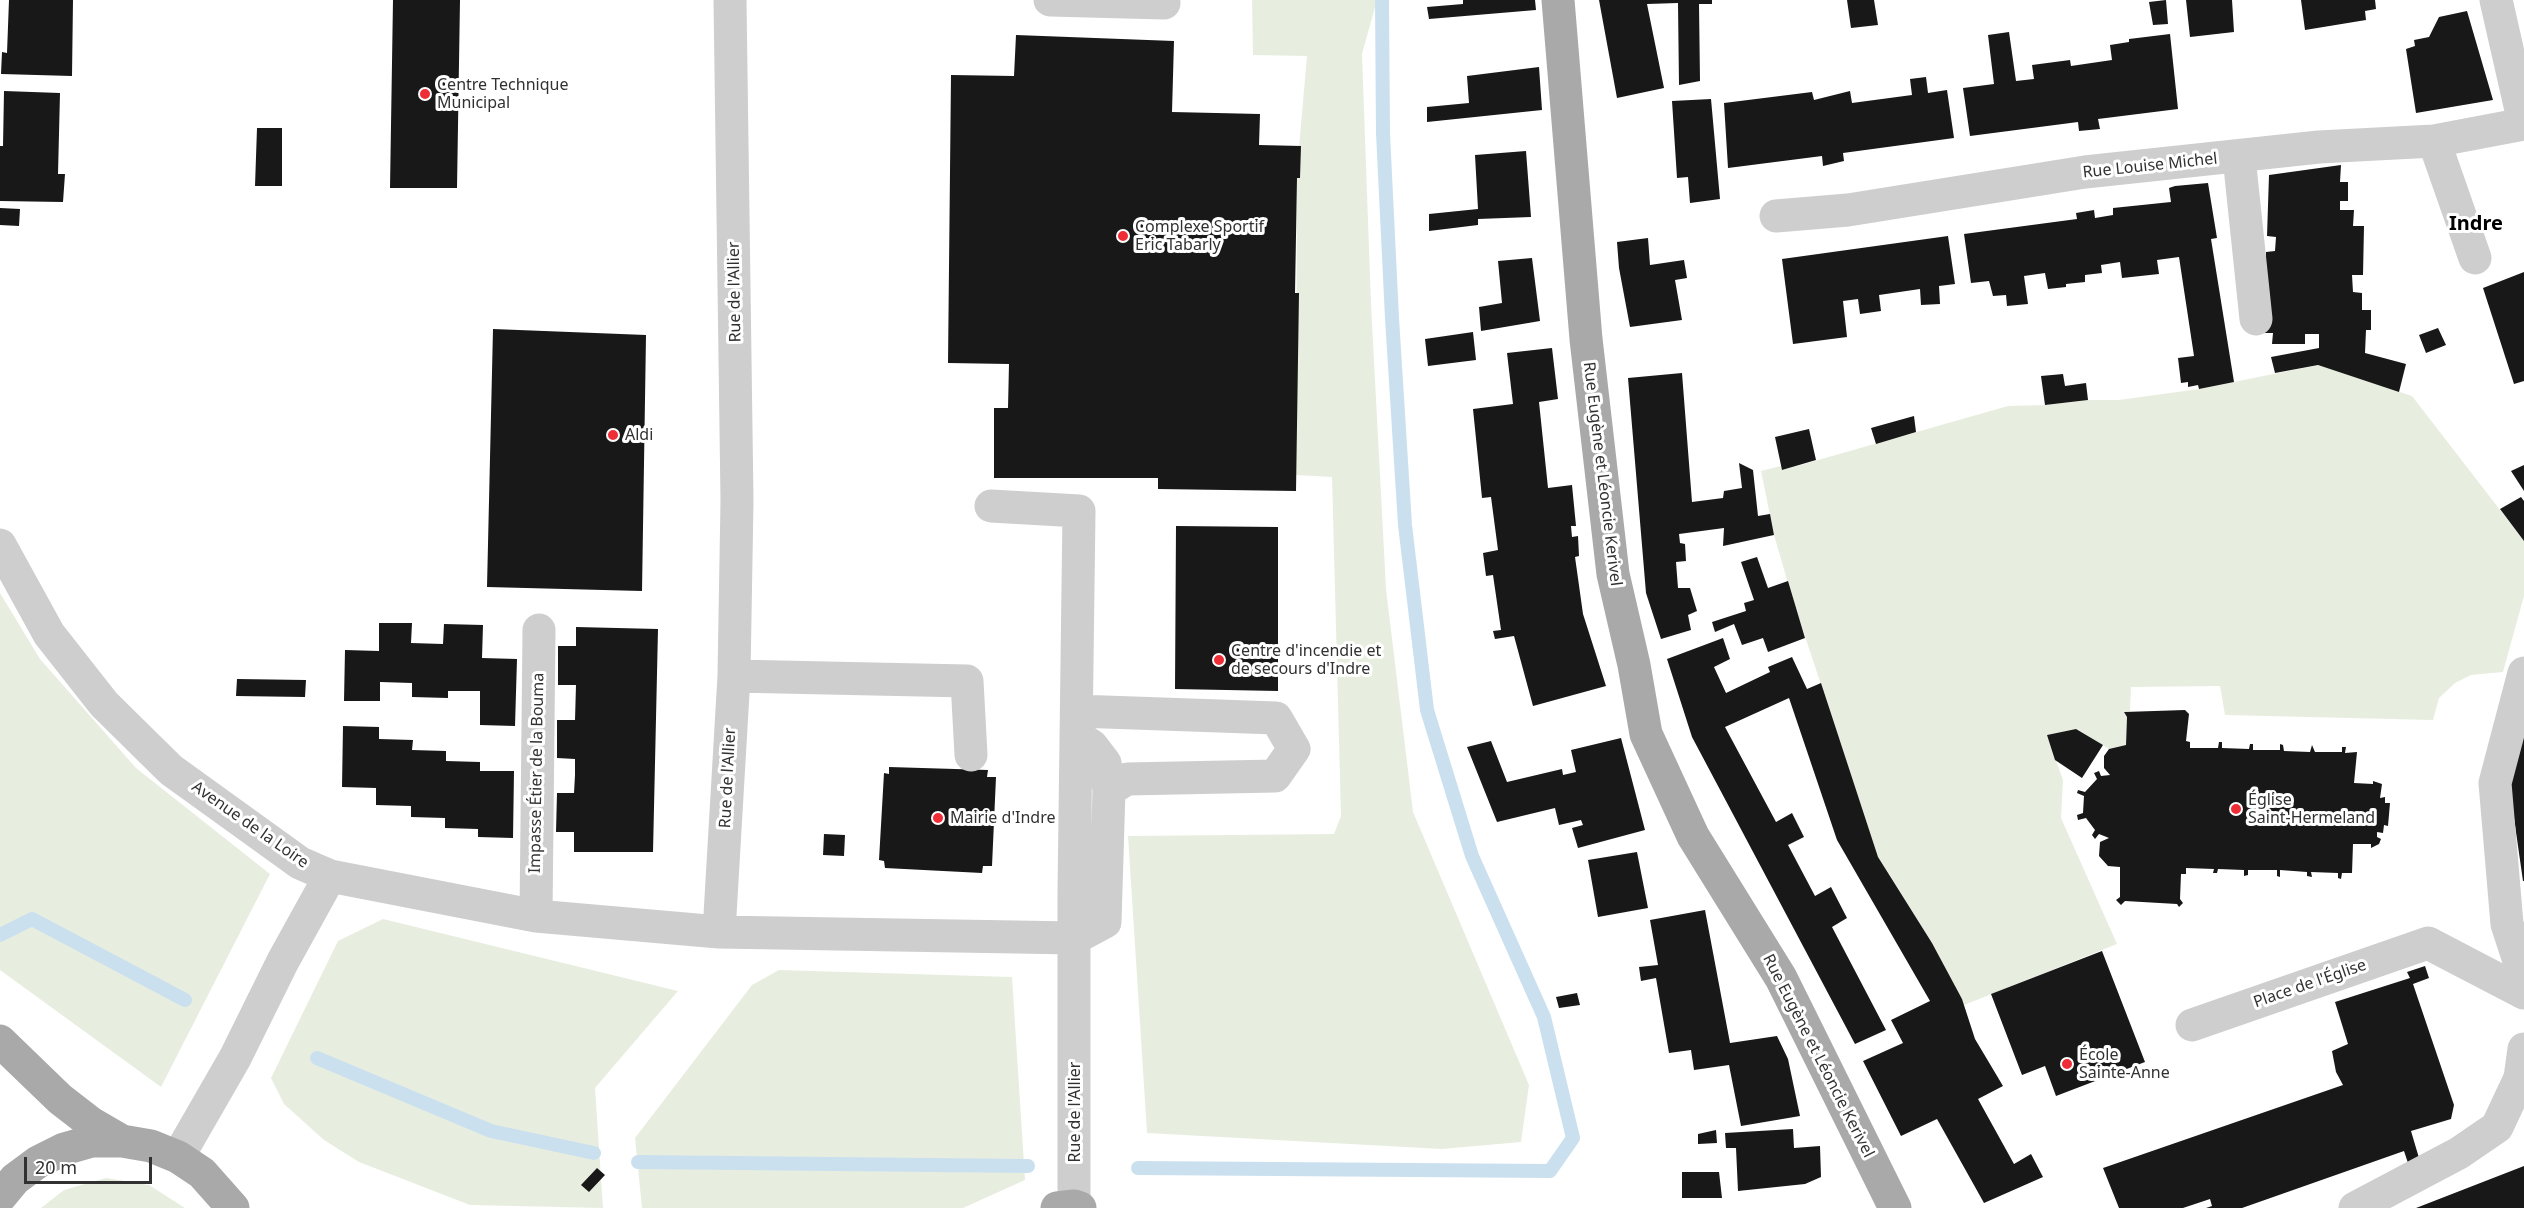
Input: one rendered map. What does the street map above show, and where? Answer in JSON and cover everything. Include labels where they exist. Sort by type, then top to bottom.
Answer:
[{"type":"main road","name":"Rue Eugène et Léoncie Kerivel","points":[[1558,0],[1586,339],[1613,574],[1634,665],[1646,734],[1694,836],[1781,978],[1895,1208]]},
{"type":"main road","points":[[0,1041],[68,1105],[91,1123],[122,1141]]},
{"type":"main road","points":[[2,1184],[15,1179],[38,1162],[64,1149],[92,1142],[122,1141],[151,1146],[178,1157],[202,1173],[233,1208]]},
{"type":"street","name":"Rue de l'Allier","points":[[719,932],[734,676],[736,489],[730,0]]},
{"type":"street","points":[[1050,0],[1164,3]]},
{"type":"street","points":[[2496,0],[2524,124]]},
{"type":"street","name":"Rue Louise Michel","points":[[1776,216],[1848,210],[2085,172],[2239,158],[2319,147],[2434,141],[2524,124]]},
{"type":"street","points":[[2434,141],[2475,258]]},
{"type":"street","points":[[2239,158],[2256,319]]},
{"type":"street","name":"Rue de l'Allier","points":[[991,506],[1079,511],[1070,1207]]},
{"type":"street","name":"Avenue de la Loire","points":[[0,545],[49,634],[104,704],[171,770],[300,863],[330,876],[536,916],[719,932]]},
{"type":"street","name":"Impasse Étier de la Bouma","points":[[536,916],[539,630]]},
{"type":"street","points":[[2524,673],[2495,783],[2507,924],[2524,976]]},
{"type":"street","points":[[734,676],[967,681],[971,755]]},
{"type":"street","points":[[1077,723],[1276,718],[1294,749],[1275,776],[1127,779],[1109,790]]},
{"type":"street","points":[[719,932],[1075,939],[1105,921],[1109,790],[1106,763],[1077,723]]},
{"type":"street","points":[[178,1157],[217,1090],[259,1012],[283,961],[330,876]]},
{"type":"street","name":"Place de l'Église","points":[[2192,1026],[2428,944],[2524,993]]},
{"type":"street","points":[[2355,1208],[2459,1153],[2497,1127],[2520,1078],[2524,1049]]},
{"type":"green space","points":[[1252,0],[1377,0],[1362,54],[1371,304],[1386,589],[1413,812],[1529,1085],[1521,1142],[1442,1149],[1147,1133],[1128,836],[1334,834],[1341,816],[1332,477],[1296,475],[1297,170],[1307,56],[1253,55]]},
{"type":"green space","points":[[2318,365],[2412,396],[2524,541],[2524,596],[2503,672],[2471,675],[2455,683],[2439,698],[2433,720],[2225,715],[2220,686],[2131,687],[2130,711],[2124,712],[2127,717],[2126,745],[2109,749],[2076,729],[2047,735],[2063,780],[2061,818],[2117,944],[1964,1005],[1932,943],[1878,857],[1792,597],[1774,535],[1761,471],[1781,466],[1783,470],[2008,406],[2119,400],[2199,389]]},
{"type":"green space","points":[[0,593],[40,659],[136,768],[270,874],[161,1087],[0,970]]},
{"type":"green space","points":[[383,919],[678,991],[595,1088],[603,1208],[470,1205],[359,1162],[324,1140],[284,1104],[271,1078],[338,941]]},
{"type":"green space","points":[[779,970],[1012,977],[1025,1180],[963,1208],[642,1208],[635,1138],[752,985]]},
{"type":"green space","points":[[106,1178],[149,1185],[185,1208],[41,1208],[64,1190]]},
{"type":"building","points":[[9,0],[73,0],[72,76],[1,74],[2,52],[7,53]]},
{"type":"building","name":"Centre Technique Municipal","points":[[393,0],[460,0],[457,188],[390,188]]},
{"type":"building","points":[[1463,0],[1535,0],[1536,10],[1429,19],[1427,7],[1463,4]]},
{"type":"building","points":[[1599,0],[1712,0],[1712,4],[1699,4],[1700,81],[1679,85],[1678,3],[1647,4],[1664,88],[1617,98]]},
{"type":"building","points":[[1847,0],[1874,0],[1878,25],[1851,28]]},
{"type":"building","points":[[2166,0],[2168,24],[2153,25],[2149,2]]},
{"type":"building","points":[[2186,0],[2232,0],[2234,32],[2190,37]]},
{"type":"building","points":[[2301,0],[2375,0],[2376,9],[2365,11],[2366,20],[2305,30]]},
{"type":"building","points":[[2467,11],[2493,100],[2416,113],[2406,49],[2415,46],[2414,40],[2429,37],[2439,17]]},
{"type":"building","points":[[2009,32],[2016,81],[2034,79],[2032,65],[2070,60],[2071,66],[2112,60],[2110,45],[2129,42],[2129,39],[2170,34],[2178,109],[2098,119],[2100,129],[2079,131],[2078,122],[1970,136],[1963,88],[1994,84],[1988,35]]},
{"type":"building","name":"Complexe Sportif Eric Tabarly","points":[[1016,35],[1174,41],[1172,112],[1260,114],[1259,145],[1301,146],[1300,178],[1297,178],[1295,293],[1299,293],[1296,491],[1158,489],[1158,478],[994,478],[994,408],[1008,408],[1009,364],[948,363],[951,75],[1014,76]]},
{"type":"building","points":[[1539,67],[1542,110],[1427,122],[1427,107],[1469,103],[1467,76]]},
{"type":"building","points":[[1926,77],[1928,93],[1947,90],[1954,138],[1843,153],[1844,161],[1823,166],[1822,156],[1728,168],[1724,103],[1812,92],[1814,100],[1850,91],[1852,103],[1912,95],[1910,79]]},
{"type":"building","points":[[4,91],[60,93],[58,174],[65,174],[63,202],[0,201],[0,146],[3,146]]},
{"type":"building","points":[[1711,99],[1720,199],[1690,203],[1688,177],[1677,178],[1672,101]]},
{"type":"building","points":[[257,128],[282,128],[282,186],[255,186]]},
{"type":"building","points":[[1526,151],[1531,217],[1478,219],[1478,225],[1429,231],[1429,214],[1478,209],[1475,155]]},
{"type":"building","points":[[2341,165],[2340,182],[2348,182],[2348,201],[2340,201],[2340,210],[2354,210],[2353,226],[2364,226],[2363,275],[2352,275],[2353,292],[2362,293],[2362,310],[2371,310],[2371,330],[2366,330],[2365,353],[2406,364],[2399,392],[2318,365],[2275,373],[2271,357],[2319,348],[2319,334],[2305,334],[2305,344],[2272,344],[2273,333],[2263,333],[2266,252],[2275,251],[2276,237],[2267,236],[2269,175]]},
{"type":"building","points":[[2208,183],[2217,238],[2211,239],[2234,382],[2199,389],[2198,385],[2188,387],[2188,382],[2181,383],[2178,358],[2194,356],[2179,257],[2157,260],[2159,274],[2122,278],[2120,262],[2101,265],[2102,273],[2085,275],[2085,282],[2066,284],[2066,287],[2048,289],[2045,273],[2024,276],[2028,304],[2007,306],[2006,295],[1993,296],[1989,281],[1971,283],[1964,234],[2077,219],[2076,213],[2094,210],[2095,218],[2113,215],[2113,208],[2171,202],[2169,188]]},
{"type":"building","points":[[0,208],[20,209],[19,226],[0,225]]},
{"type":"building","points":[[1948,236],[1955,284],[1939,286],[1940,304],[1921,305],[1920,289],[1879,295],[1881,311],[1860,314],[1858,299],[1843,301],[1847,337],[1793,344],[1782,259]]},
{"type":"building","points":[[1648,238],[1650,265],[1684,260],[1687,278],[1675,280],[1682,320],[1630,327],[1619,268],[1617,242]]},
{"type":"building","points":[[1532,258],[1540,321],[1481,331],[1479,307],[1502,303],[1498,261]]},
{"type":"building","points":[[2524,272],[2524,381],[2514,384],[2483,288]]},
{"type":"building","points":[[2438,328],[2446,345],[2426,353],[2419,335]]},
{"type":"building","points":[[493,329],[646,335],[642,591],[487,587]]},
{"type":"building","points":[[1473,332],[1476,360],[1428,366],[1425,339]]},
{"type":"building","points":[[1552,348],[1558,399],[1539,402],[1548,488],[1572,485],[1576,526],[1571,526],[1572,537],[1578,536],[1579,556],[1575,557],[1583,614],[1606,686],[1533,706],[1514,636],[1495,639],[1493,631],[1501,630],[1493,575],[1486,576],[1483,553],[1498,550],[1491,497],[1482,498],[1473,409],[1513,404],[1507,353]]},
{"type":"building","points":[[1682,373],[1692,502],[1723,498],[1724,491],[1742,488],[1739,463],[1753,470],[1758,516],[1770,514],[1774,535],[1723,546],[1724,528],[1679,534],[1680,543],[1685,544],[1686,561],[1676,562],[1678,588],[1690,588],[1697,611],[1688,615],[1691,630],[1661,639],[1646,593],[1628,378]]},
{"type":"building","points":[[2063,374],[2065,386],[2086,383],[2088,400],[2045,405],[2041,376]]},
{"type":"building","points":[[1914,416],[1916,432],[1876,444],[1871,428]]},
{"type":"building","points":[[1809,429],[1816,460],[1782,470],[1775,437]]},
{"type":"building","points":[[2524,465],[2524,491],[2511,471]]},
{"type":"building","points":[[2521,497],[2524,501],[2524,541],[2500,509]]},
{"type":"building","points":[[1176,526],[1278,527],[1278,691],[1175,689]]},
{"type":"building","points":[[1757,557],[1768,588],[1788,581],[1805,638],[1768,652],[1763,638],[1742,645],[1734,624],[1715,632],[1712,622],[1746,611],[1744,603],[1754,600],[1741,562]]},
{"type":"building","points":[[379,623],[412,623],[411,643],[443,644],[444,624],[483,625],[482,658],[517,659],[515,726],[480,725],[480,691],[448,691],[448,698],[412,697],[412,683],[380,682],[380,701],[344,701],[345,650],[379,651]]},
{"type":"building","points":[[576,627],[658,629],[653,852],[574,852],[574,832],[556,832],[557,793],[574,793],[575,775],[575,759],[557,758],[557,720],[575,720],[576,685],[558,685],[558,646],[576,646]]},
{"type":"building","points":[[1723,638],[1730,659],[1714,667],[1726,693],[1770,672],[1768,667],[1792,657],[1807,689],[1821,683],[1878,857],[1932,943],[1962,999],[1975,1039],[2003,1086],[1978,1099],[2014,1164],[2031,1154],[2043,1177],[1984,1203],[1937,1119],[1901,1136],[1863,1061],[1903,1043],[1891,1020],[1930,1001],[1837,840],[1789,698],[1725,727],[1776,822],[1792,813],[1804,837],[1788,845],[1815,896],[1831,887],[1847,918],[1832,927],[1886,1030],[1855,1044],[1692,737],[1667,659]]},
{"type":"building","points":[[237,679],[306,680],[305,697],[236,696]]},
{"type":"building","name":"Église Saint-Hermeland","points":[[2185,710],[2189,714],[2186,741],[2190,742],[2190,748],[2218,748],[2219,742],[2222,742],[2222,748],[2249,749],[2250,744],[2253,744],[2253,750],[2280,750],[2280,744],[2283,745],[2284,751],[2310,752],[2312,745],[2315,752],[2342,752],[2342,747],[2346,747],[2345,753],[2357,752],[2354,783],[2373,784],[2373,781],[2382,784],[2380,798],[2385,797],[2385,803],[2390,803],[2388,826],[2384,825],[2383,833],[2377,832],[2377,837],[2381,839],[2379,844],[2371,848],[2371,844],[2353,844],[2352,873],[2342,873],[2341,879],[2338,878],[2338,873],[2311,872],[2312,877],[2307,876],[2307,872],[2280,870],[2280,877],[2277,876],[2277,870],[2248,870],[2248,875],[2244,876],[2244,870],[2218,869],[2217,873],[2213,873],[2214,869],[2186,868],[2186,874],[2181,874],[2180,899],[2183,903],[2179,907],[2177,904],[2125,901],[2121,905],[2116,900],[2120,897],[2120,867],[2108,866],[2099,856],[2100,842],[2109,838],[2099,834],[2095,839],[2092,835],[2095,830],[2086,818],[2078,820],[2077,815],[2083,813],[2084,796],[2077,793],[2078,790],[2085,792],[2097,779],[2094,773],[2099,771],[2101,776],[2110,775],[2104,768],[2104,756],[2109,749],[2126,745],[2127,717],[2124,712]]},
{"type":"building","points":[[343,726],[379,727],[379,739],[413,740],[412,750],[446,751],[446,761],[480,762],[480,771],[514,771],[513,838],[478,837],[478,829],[445,828],[445,818],[411,817],[411,806],[376,805],[376,788],[342,787]]},
{"type":"building","points":[[2076,729],[2103,745],[2082,778],[2055,760],[2047,735]]},
{"type":"building","points":[[2524,733],[2524,881],[2523,881],[2509,783]]},
{"type":"building","points":[[1621,738],[1645,830],[1578,848],[1572,828],[1583,825],[1581,820],[1559,825],[1555,808],[1497,822],[1467,747],[1491,741],[1507,782],[1562,769],[1563,775],[1576,772],[1571,750]]},
{"type":"building","name":"Mairie d'Indre","points":[[889,767],[988,770],[987,777],[996,777],[992,866],[983,866],[982,873],[885,868],[884,861],[879,860],[884,773],[889,774]]},
{"type":"building","points":[[824,834],[845,835],[844,856],[823,855]]},
{"type":"building","points":[[1637,852],[1648,908],[1598,917],[1588,860]]},
{"type":"building","points":[[1705,910],[1730,1043],[1777,1036],[1788,1059],[1800,1116],[1741,1126],[1729,1065],[1694,1070],[1691,1050],[1669,1053],[1656,978],[1641,981],[1639,967],[1658,965],[1650,920]]},
{"type":"building","points":[[2102,951],[2145,1062],[2056,1096],[2045,1066],[2022,1075],[1991,994]]},
{"type":"building","points":[[2425,966],[2429,978],[2413,984],[2454,1105],[2451,1119],[2411,1131],[2419,1158],[2409,1166],[2404,1151],[2242,1208],[2206,1208],[2212,1206],[2210,1199],[2183,1208],[2119,1208],[2103,1168],[2343,1085],[2336,1072],[2332,1051],[2348,1044],[2335,1002],[2410,978],[2407,972]]},
{"type":"building","points":[[1577,993],[1580,1005],[1559,1008],[1556,997]]},
{"type":"building","points":[[1793,1129],[1794,1148],[1820,1146],[1821,1177],[1805,1184],[1738,1191],[1736,1148],[1726,1148],[1725,1133]]},
{"type":"building","points":[[1716,1130],[1717,1143],[1698,1144],[1698,1134]]},
{"type":"building","points":[[2524,1166],[2524,1208],[2416,1208]]},
{"type":"building","points":[[597,1168],[605,1175],[589,1192],[581,1185]]},
{"type":"building","points":[[1682,1172],[1719,1172],[1722,1198],[1682,1198]]},
{"type":"waterway","points":[[1138,1168],[1550,1171],[1573,1138],[1544,1017],[1472,856],[1427,710],[1405,525],[1383,133],[1382,0]]},
{"type":"waterway","points":[[0,935],[32,919],[185,1000]]},
{"type":"waterway","points":[[317,1058],[491,1131],[594,1153]]},
{"type":"waterway","points":[[638,1162],[1028,1166]]},
{"type":"place","name":"Centre Technique Municipal","points":[[425,94]]},
{"type":"place","name":"Complexe Sportif Eric Tabarly","points":[[1123,236]]},
{"type":"place","name":"Aldi","points":[[613,435]]},
{"type":"place","name":"Centre d'incendie et de secours d'Indre","points":[[1219,660]]},
{"type":"place","name":"Église Saint-Hermeland","points":[[2236,809]]},
{"type":"place","name":"Mairie d'Indre","points":[[938,818]]},
{"type":"place","name":"École Sainte-Anne","points":[[2067,1064]]},
{"type":"district","name":"Indre","points":[[2476,224]]}]
